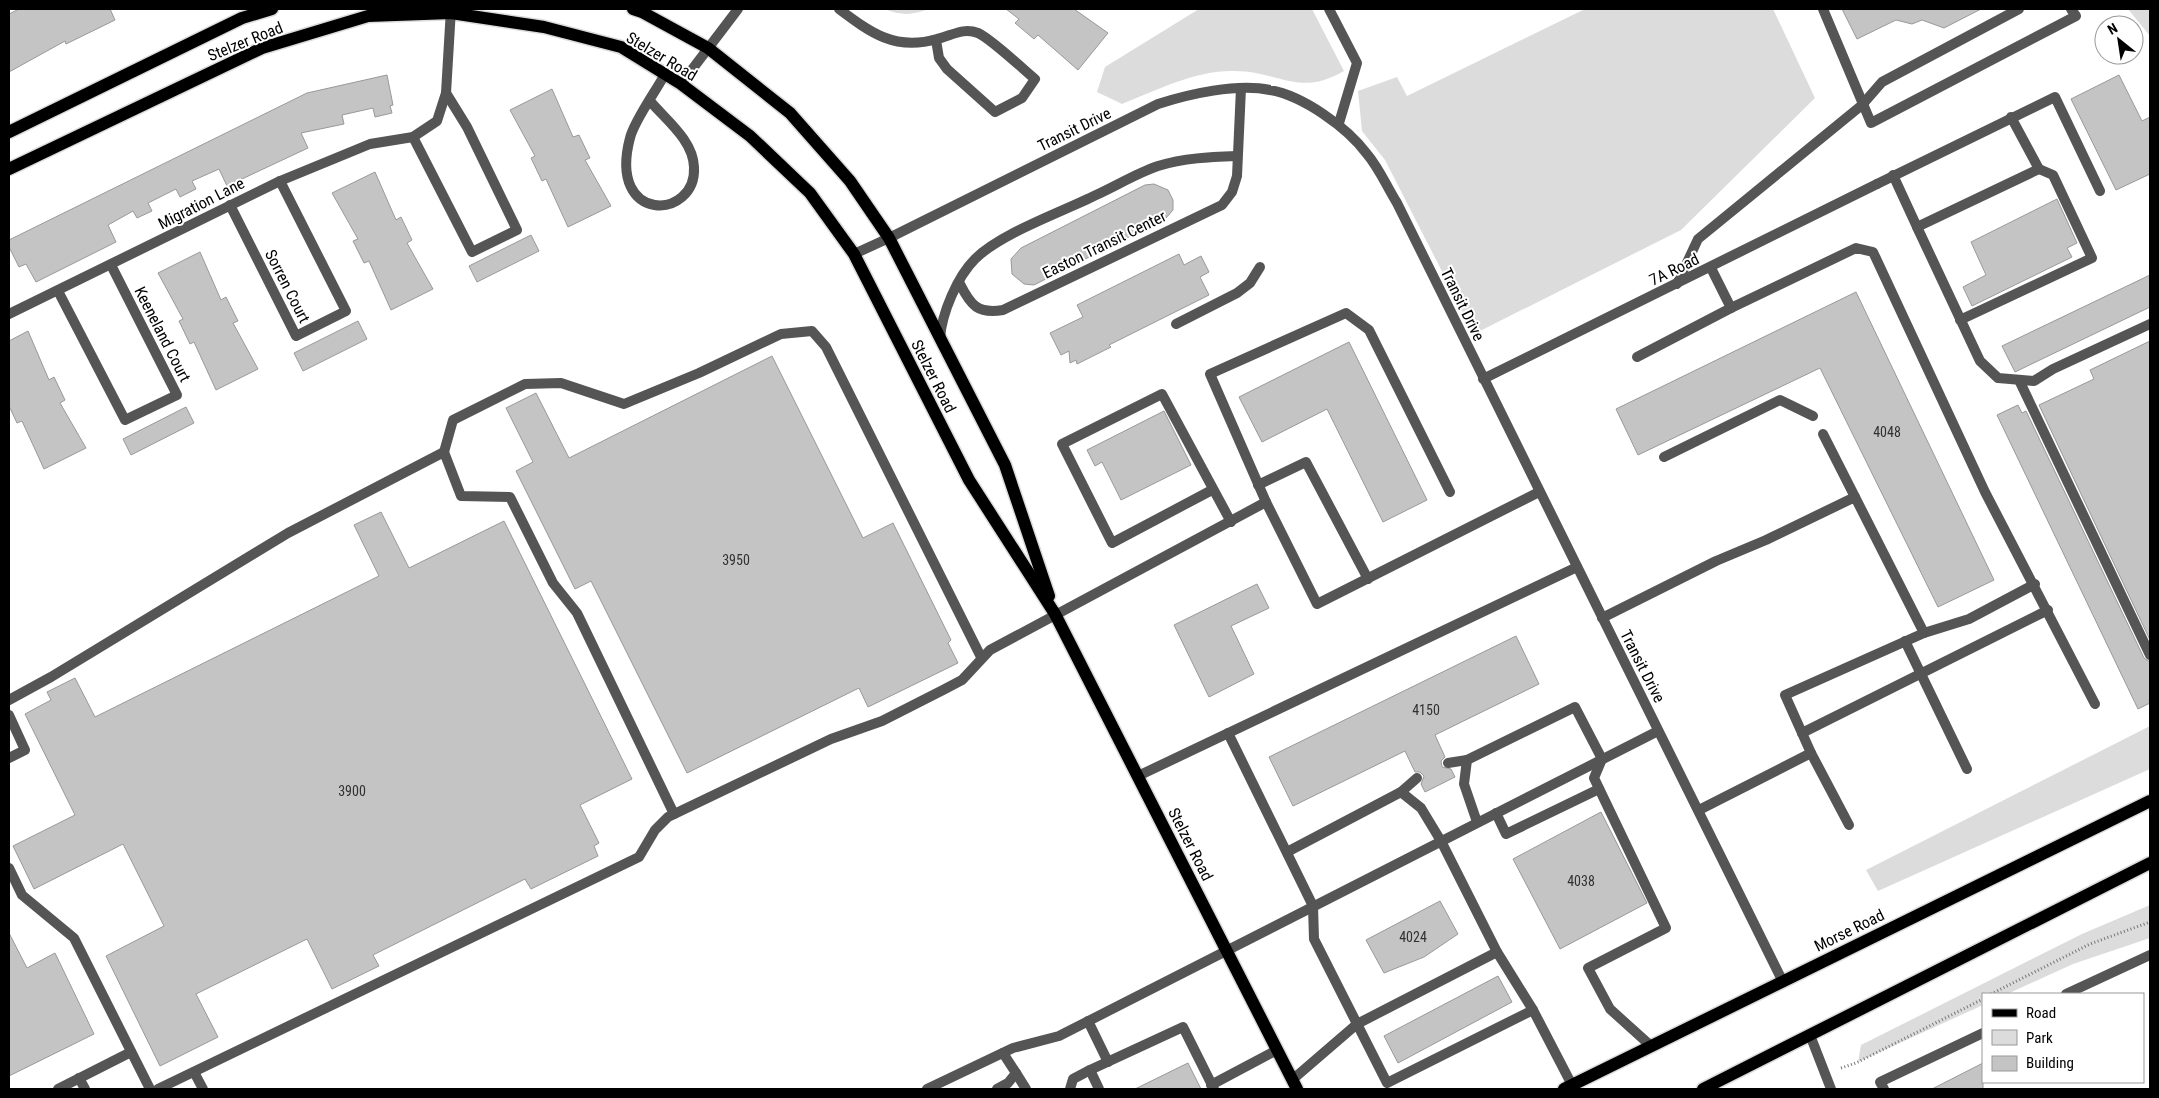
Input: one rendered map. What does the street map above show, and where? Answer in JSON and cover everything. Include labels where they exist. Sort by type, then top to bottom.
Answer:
[{"type":"main road","name":"Stelzer Road","points":[[9,132],[242,18],[272,9]]},
{"type":"main road","name":"Stelzer Road","points":[[633,9],[708,48],[790,113],[850,181],[889,238],[1005,465],[1055,614]]},
{"type":"main road","name":"Stelzer Road","points":[[9,169],[262,48],[368,16],[451,11],[544,27],[621,47],[681,84],[750,136],[810,193],[854,254],[969,480],[1055,614],[1294,1084]]},
{"type":"main road","name":"Morse Road","points":[[1568,1087],[1782,980],[2150,801]]},
{"type":"main road","points":[[1703,1089],[2150,863]]},
{"type":"street","points":[[681,84],[738,9]]},
{"type":"street","points":[[839,9],[869,32],[904,44],[936,40],[962,30],[978,33],[1035,79],[1022,98],[995,112],[947,69],[939,58],[936,40]]},
{"type":"street","points":[[1329,9],[1357,63],[1338,123]]},
{"type":"street","points":[[1823,9],[1862,105],[1871,122],[2076,16],[2071,9]]},
{"type":"street","points":[[1677,284],[1698,239],[1862,105],[1882,82],[2020,9]]},
{"type":"street","name":"Migration Lane","points":[[9,314],[280,181],[370,144],[413,137],[437,121],[446,93],[451,11]]},
{"type":"street","points":[[650,101],[686,141],[694,167],[690,186],[681,198],[661,207],[643,202],[634,194],[626,168],[630,136],[665,74]]},
{"type":"street","name":"Transit Drive","points":[[854,254],[1158,104],[1178,97],[1241,88],[1271,90],[1308,105],[1338,123],[1367,154],[1397,203],[1782,980]]},
{"type":"street","name":"Easton Transit Center","points":[[960,284],[966,297],[979,309],[987,312],[1003,310],[1222,205],[1232,192],[1237,176],[1241,88]]},
{"type":"street","points":[[413,137],[472,252],[517,230],[467,127],[446,93]]},
{"type":"street","name":"7A Road","points":[[1483,379],[1711,268],[1893,175],[2055,97],[2100,191]]},
{"type":"street","points":[[1960,320],[2092,258],[2054,175],[2039,169],[2011,117]]},
{"type":"street","points":[[940,338],[942,319],[946,306],[960,284],[966,270],[976,258],[1002,240],[1157,166],[1194,157],[1237,156]]},
{"type":"street","points":[[1917,227],[2039,169]]},
{"type":"street","points":[[1893,175],[1980,361],[1998,378],[2034,381],[2053,369],[2150,324]]},
{"type":"street","name":"Sorren Court","points":[[230,206],[296,336],[346,311],[280,181]]},
{"type":"street","points":[[1637,357],[1731,308],[1856,248],[1873,252],[1985,492],[2035,584],[2096,704]]},
{"type":"street","name":"Keeneland Court","points":[[58,291],[125,420],[177,395],[111,265]]},
{"type":"street","points":[[1176,324],[1237,293],[1250,283],[1260,267]]},
{"type":"street","points":[[1711,268],[1731,308]]},
{"type":"street","points":[[1450,492],[1369,330],[1346,313],[1210,374],[1258,485],[1317,604],[1539,492]]},
{"type":"street","points":[[674,814],[577,613],[553,583],[510,497],[461,496],[444,452],[453,420],[525,384],[561,383],[624,404],[699,373],[781,334],[812,331],[826,347],[981,657]]},
{"type":"street","points":[[2019,380],[2150,656]]},
{"type":"street","points":[[1212,490],[1112,543],[1062,444],[1162,394],[1212,490],[1231,522]]},
{"type":"street","points":[[1664,456],[1780,400],[1813,416]]},
{"type":"street","points":[[1822,434],[1924,633]]},
{"type":"street","points":[[9,700],[51,677],[288,532],[444,452]]},
{"type":"street","points":[[1258,485],[1306,462],[1368,579]]},
{"type":"street","points":[[1602,618],[1716,561],[1766,540],[1855,497]]},
{"type":"street","points":[[158,1089],[639,857],[655,830],[668,817],[831,739],[882,721],[962,680],[976,666],[981,657],[990,650],[1266,502]]},
{"type":"street","points":[[1138,776],[1577,567]]},
{"type":"street","points":[[1849,825],[1811,753],[1784,695],[1924,633],[1968,619],[2035,584]]},
{"type":"street","points":[[1802,733],[2048,610]]},
{"type":"street","points":[[1905,642],[1966,770]]},
{"type":"street","points":[[1448,763],[1467,760],[1575,707],[1602,759]]},
{"type":"street","points":[[9,715],[25,750],[9,758]]},
{"type":"street","points":[[927,1089],[1004,1053],[1059,1036],[1658,731]]},
{"type":"street","points":[[1228,733],[1313,906],[1314,939],[1386,1083],[1533,1010]]},
{"type":"street","points":[[1698,810],[1811,753]]},
{"type":"street","points":[[1602,759],[1594,778],[1666,928],[1588,968],[1610,1009],[1651,1046]]},
{"type":"street","points":[[1467,760],[1464,784],[1477,822]]},
{"type":"street","points":[[1287,852],[1401,792],[1418,778]]},
{"type":"street","points":[[1496,813],[1506,834],[1599,789]]},
{"type":"street","points":[[1401,792],[1421,808],[1441,841],[1497,952],[1533,1010],[1568,1087]]},
{"type":"street","points":[[9,868],[22,895],[74,938],[150,1089]]},
{"type":"street","points":[[1294,1084],[1357,1024],[1497,952]]},
{"type":"street","points":[[2068,993],[2150,955]]},
{"type":"street","points":[[1088,1021],[1108,1062]]},
{"type":"street","points":[[1070,1089],[1073,1079],[1183,1027],[1213,1087],[1277,1050]]},
{"type":"street","points":[[1884,1089],[1880,1082],[1982,1033]]},
{"type":"street","points":[[1810,1035],[1831,1089]]},
{"type":"street","points":[[58,1089],[131,1052]]},
{"type":"street","points":[[1004,1053],[1026,1089]]},
{"type":"street","points":[[1090,1070],[1099,1089]]},
{"type":"street","points":[[194,1072],[203,1089]]},
{"type":"street","points":[[997,1089],[1008,1083],[1016,1073]]},
{"type":"street","points":[[79,1078],[84,1089]]},
{"type":"path","points":[[1993,993],[2090,944],[2150,922]]},
{"type":"path","points":[[1841,1068],[1856,1064],[1982,1000]]},
{"type":"green space","points":[[885,9],[929,9],[907,14]]},
{"type":"green space","points":[[1199,9],[1312,9],[1344,71],[1328,79],[1300,83],[1248,72],[1232,71],[1204,74],[1176,82],[1122,104],[1097,92],[1105,67]]},
{"type":"green space","points":[[1585,9],[1773,9],[1815,98],[1681,230],[1474,334],[1385,160],[1362,131],[1358,91],[1397,77],[1407,96]]},
{"type":"green space","points":[[2128,9],[2150,9],[2150,36],[2144,29],[2144,15],[2133,15]]},
{"type":"green space","points":[[2150,726],[2150,769],[1878,891],[1866,870]]},
{"type":"green space","points":[[2150,905],[2150,938],[2073,964],[2009,993],[1982,993],[1982,1005],[1858,1062],[1861,1045],[2082,934]]},
{"type":"building","points":[[19,9],[110,9],[115,20],[66,44],[65,41],[9,72],[9,14]]},
{"type":"building","points":[[1006,9],[1074,9],[1108,33],[1078,70],[1038,35],[1034,39],[1015,23],[1019,19]]},
{"type":"building","points":[[1842,9],[1981,9],[1944,28],[1922,20],[1912,24],[1896,20],[1857,39]]},
{"type":"building","points":[[387,75],[393,105],[390,106],[392,113],[375,117],[373,108],[342,115],[344,124],[301,133],[308,148],[227,186],[219,169],[192,181],[196,189],[180,197],[176,189],[148,203],[152,211],[137,218],[133,211],[108,225],[116,242],[36,282],[26,264],[19,267],[9,247],[9,240],[307,93]]},
{"type":"building","points":[[2119,75],[2142,121],[2150,117],[2150,174],[2116,190],[2071,99]]},
{"type":"building","points":[[552,89],[573,137],[579,135],[590,158],[585,160],[611,206],[568,227],[546,179],[542,181],[531,158],[535,156],[510,110]]},
{"type":"building","points":[[375,172],[396,220],[401,217],[412,240],[407,243],[433,289],[391,310],[369,261],[364,263],[353,241],[358,239],[332,193]]},
{"type":"building","points":[[1154,184],[1168,190],[1173,200],[1173,210],[1166,218],[1034,285],[1024,284],[1012,274],[1011,259],[1021,248],[1145,185]]},
{"type":"building","points":[[2057,199],[2077,243],[2067,248],[2072,257],[1972,306],[1963,287],[1986,275],[1971,242]]},
{"type":"building","points":[[531,235],[539,251],[477,282],[469,266]]},
{"type":"building","points":[[200,252],[221,300],[226,297],[238,321],[233,323],[258,369],[216,390],[194,342],[190,344],[179,321],[183,319],[158,273]]},
{"type":"building","points":[[1179,254],[1184,265],[1201,256],[1209,272],[1200,277],[1209,295],[1109,345],[1111,347],[1077,364],[1076,360],[1070,363],[1069,351],[1061,355],[1050,333],[1083,317],[1077,305]]},
{"type":"building","points":[[2150,275],[2150,307],[2015,372],[2002,346]]},
{"type":"building","points":[[1856,292],[1994,580],[1938,607],[1820,368],[1638,455],[1616,409]]},
{"type":"building","points":[[358,321],[367,339],[303,371],[294,353]]},
{"type":"building","points":[[28,331],[49,380],[54,377],[65,400],[60,403],[86,448],[44,469],[22,421],[17,423],[9,406],[9,341]]},
{"type":"building","points":[[2150,341],[2150,640],[2039,405],[2094,379],[2090,370]]},
{"type":"building","points":[[1349,342],[1427,500],[1383,522],[1327,409],[1262,442],[1239,397]]},
{"type":"building","points":[[772,356],[863,538],[893,523],[951,640],[948,643],[958,663],[868,707],[859,688],[687,773],[591,581],[575,589],[516,471],[533,462],[506,408],[536,393],[569,458]]},
{"type":"building","points":[[2018,405],[2022,413],[2026,411],[2144,658],[2150,662],[2150,703],[2138,709],[1997,415]]},
{"type":"building","points":[[186,407],[194,423],[131,455],[123,439]]},
{"type":"building","points":[[1164,411],[1191,465],[1121,500],[1102,462],[1095,466],[1087,450]]},
{"type":"building","points":[[381,512],[409,568],[504,521],[632,779],[580,805],[599,843],[594,846],[598,856],[531,889],[525,879],[373,955],[379,966],[332,989],[307,939],[196,994],[218,1037],[160,1066],[106,956],[164,926],[123,844],[34,889],[13,846],[75,815],[25,714],[51,700],[47,692],[75,678],[95,717],[379,576],[354,525]]},
{"type":"building","points":[[1257,584],[1269,608],[1231,626],[1254,674],[1209,697],[1174,625]]},
{"type":"building","points":[[1516,636],[1539,684],[1435,735],[1445,757],[1441,761],[1442,767],[1451,769],[1455,777],[1425,792],[1421,784],[1424,776],[1420,772],[1415,772],[1405,751],[1293,806],[1269,757]]},
{"type":"building","points":[[1601,812],[1647,903],[1560,949],[1513,859]]},
{"type":"building","points":[[1440,901],[1458,934],[1424,957],[1384,973],[1366,940]]},
{"type":"building","points":[[9,933],[27,968],[55,953],[94,1034],[9,1076]]},
{"type":"building","points":[[1498,976],[1512,1002],[1398,1063],[1384,1036]]},
{"type":"building","points":[[1188,1063],[1201,1089],[1135,1089]]},
{"type":"building","points":[[1982,1064],[1983,1089],[1932,1089]]}]
